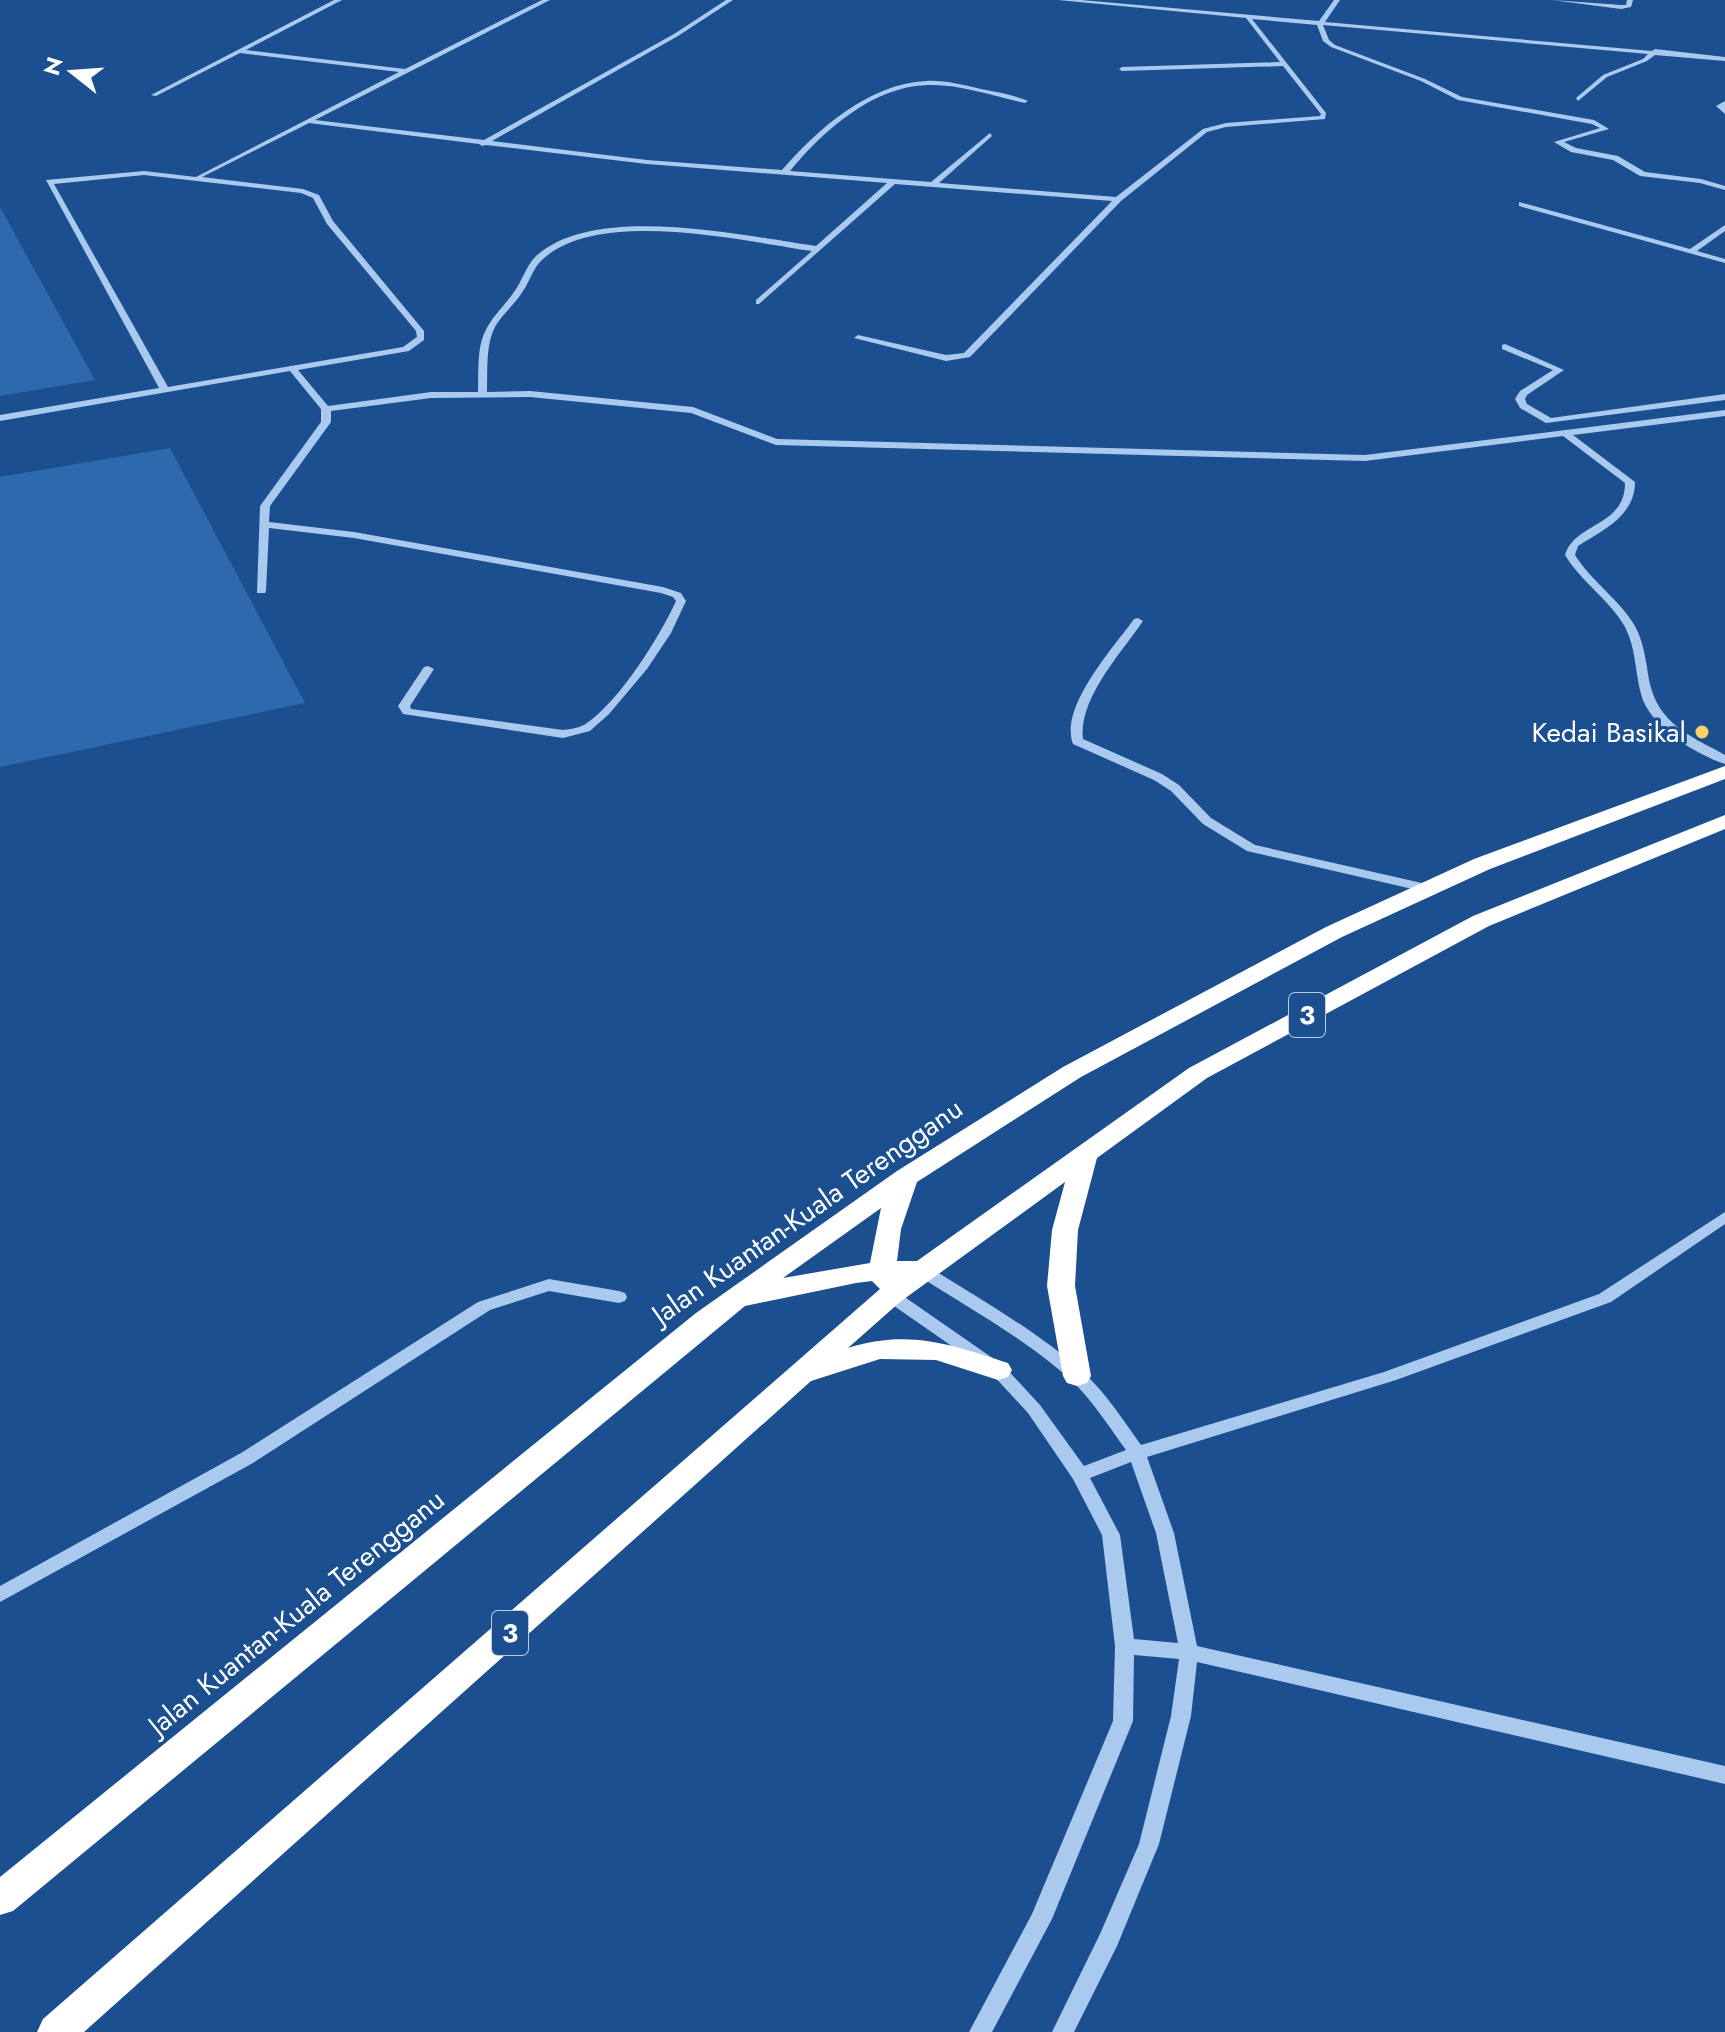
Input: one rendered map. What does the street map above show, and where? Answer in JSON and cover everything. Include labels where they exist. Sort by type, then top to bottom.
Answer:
[{"type":"highway","name":"Jalan Kuantan-Kuala Terengganu","points":[[0,1899],[733,1300],[906,1177],[1072,1072],[1334,932],[1482,864],[1725,772]]},
{"type":"highway","name":"3","points":[[56,2032],[129,1971],[801,1374],[886,1282],[923,1271],[1198,1073],[1481,921],[1725,821]]},
{"type":"highway","points":[[1077,1376],[1061,1286],[1065,1230],[1085,1154]]},
{"type":"highway","points":[[733,1300],[825,1277],[886,1282],[888,1224],[906,1177]]},
{"type":"highway","points":[[801,1374],[879,1349],[937,1350],[998,1370]]},
{"type":"street","points":[[154,95],[339,0]]},
{"type":"street","points":[[198,177],[547,0]]},
{"type":"street","points":[[482,144],[676,35],[730,0]]},
{"type":"street","points":[[1061,0],[1725,59]]},
{"type":"street","points":[[1320,24],[1337,0]]},
{"type":"street","points":[[1555,0],[1621,7],[1629,6],[1630,0]]},
{"type":"street","points":[[858,338],[946,358],[967,355],[1118,199],[1205,130],[1226,125],[1323,118],[1324,114],[1249,19]]},
{"type":"street","points":[[1320,24],[1326,41],[1333,46],[1423,80],[1446,95],[1594,122],[1606,129],[1562,144],[1615,158],[1643,174],[1701,181],[1725,188]]},
{"type":"street","points":[[238,51],[406,71]]},
{"type":"street","points":[[1578,99],[1605,76],[1637,64],[1655,51]]},
{"type":"street","points":[[1122,69],[1285,64]]},
{"type":"street","points":[[784,173],[812,139],[852,110],[906,86],[936,83],[1025,101]]},
{"type":"street","points":[[1725,103],[1719,106],[1725,112]]},
{"type":"street","points":[[307,121],[482,144],[784,173],[1118,199]]},
{"type":"street","points":[[932,185],[990,135]]},
{"type":"street","points":[[0,418],[295,372],[406,349],[421,338],[420,331],[330,222],[316,197],[293,188],[144,173],[49,182],[165,390]]},
{"type":"street","points":[[759,302],[893,182]]},
{"type":"street","points":[[1522,204],[1725,261]]},
{"type":"street","points":[[482,392],[490,326],[517,295],[539,258],[565,241],[602,229],[636,227],[818,249]]},
{"type":"street","points":[[1693,250],[1725,227]]},
{"type":"street","points":[[1505,347],[1560,370],[1523,393],[1520,399],[1523,406],[1549,421],[1725,397]]},
{"type":"street","points":[[261,591],[265,506],[326,422],[326,409],[295,372]]},
{"type":"street","points":[[326,409],[400,397],[482,392],[693,410],[711,414],[764,440],[791,443],[1365,458],[1725,413]]},
{"type":"street","points":[[1566,434],[1630,482],[1632,495],[1626,507],[1573,545],[1570,555],[1628,624],[1636,641],[1649,701],[1656,713],[1670,726],[1725,760]]},
{"type":"street","points":[[265,524],[354,535],[633,584],[677,595],[681,601],[641,666],[591,726],[577,732],[549,732],[407,712],[404,706],[428,669]]},
{"type":"street","points":[[1138,621],[1100,675],[1076,718],[1073,732],[1077,741],[1158,777],[1175,788],[1207,821],[1251,848],[1430,889]]},
{"type":"street","points":[[1080,1475],[1137,1453],[1390,1376],[1605,1298],[1725,1217]]},
{"type":"street","points":[[923,1271],[1013,1328],[1077,1376],[1097,1397],[1137,1453],[1165,1533],[1189,1652],[1181,1716],[1149,1844],[1109,1939],[1063,2032]]},
{"type":"street","points":[[886,1282],[998,1370],[1034,1409],[1080,1475],[1111,1535],[1125,1646],[1123,1721],[1041,1919],[980,2032]]},
{"type":"street","points":[[0,1595],[247,1458],[484,1306],[549,1285],[619,1297]]},
{"type":"street","points":[[1125,1646],[1189,1652],[1725,1775]]},
{"type":"shaded area","points":[[0,207],[95,380],[0,396]]},
{"type":"shaded area","points":[[170,448],[305,703],[0,767],[0,477]]},
{"type":"place","name":"Kedai Basikal","points":[[1702,732]]}]
